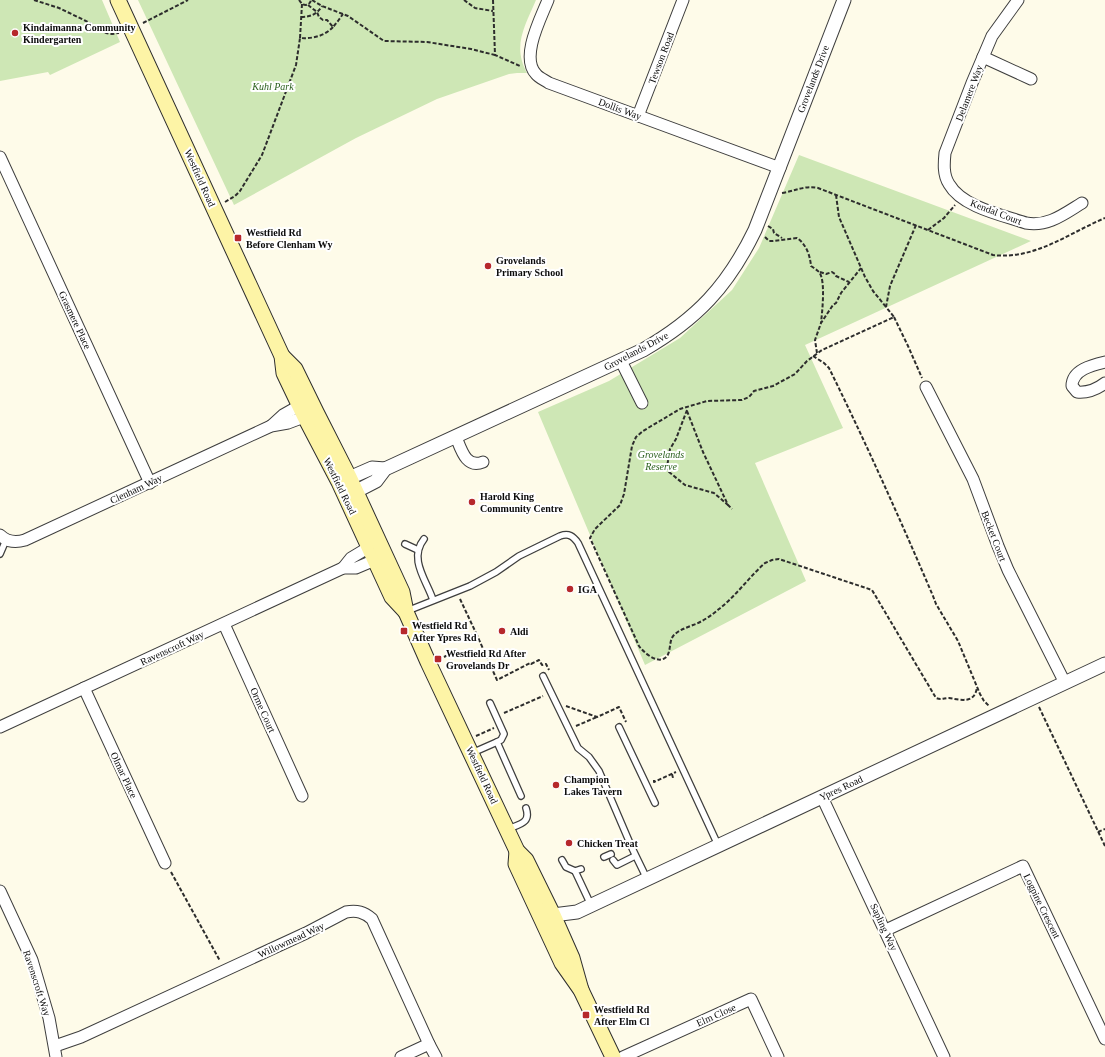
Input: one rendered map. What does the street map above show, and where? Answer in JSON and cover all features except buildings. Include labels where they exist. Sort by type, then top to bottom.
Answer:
[{"type":"main road","name":"Westfield Road","points":[[118,0],[282,356],[284,373],[308,409],[344,480],[377,551],[392,597],[406,612],[428,662],[508,829],[517,851],[516,864],[548,917],[554,932],[562,963],[580,990],[613,1057]]},
{"type":"street","name":"Dollis Way","points":[[548,0],[530,48],[530,64],[536,74],[549,83],[780,168]]},
{"type":"street","name":"Tewson Road","points":[[638,116],[683,0]]},
{"type":"street","name":"Grovelands Drive","points":[[344,480],[372,468],[385,469],[621,361],[649,346],[679,327],[711,298],[725,281],[746,249],[755,230],[844,0]]},
{"type":"street","name":"Delamere Way","points":[[958,194],[949,184],[945,174],[945,153],[992,36],[1018,0]]},
{"type":"street","points":[[983,57],[1031,79]]},
{"type":"street","name":"Grasmere Place","points":[[0,157],[150,483]]},
{"type":"street","name":"Kendal Court","points":[[958,194],[968,202],[1034,225],[1043,224],[1057,219],[1082,203]]},
{"type":"street","points":[[621,361],[642,403]]},
{"type":"street","points":[[1105,362],[1094,365],[1080,372],[1073,379],[1072,386],[1077,392],[1086,392],[1098,388],[1105,383]]},
{"type":"street","name":"Becket Court","points":[[926,387],[974,479],[1008,570],[1065,683]]},
{"type":"street","name":"Clenham Way","points":[[3,538],[14,542],[22,541],[271,426],[288,423],[308,409]]},
{"type":"street","points":[[456,437],[465,458],[469,462],[478,464],[483,462]]},
{"type":"street","name":"Grovelands Drive","points":[[350,494],[376,481],[385,469]]},
{"type":"street","name":"Ravenscroft Way","points":[[0,727],[343,568],[356,568],[377,551]]},
{"type":"street","name":"Orme Court","points":[[224,624],[302,796]]},
{"type":"street","name":"Ypres Road","points":[[554,932],[577,912],[591,905],[1105,664]]},
{"type":"street","name":"Olmar Place","points":[[84,688],[165,863]]},
{"type":"street","name":"Sapling Way","points":[[822,797],[886,930],[944,1057]]},
{"type":"street","name":"Logpine Crescent","points":[[886,930],[1023,866],[1105,1039]]},
{"type":"street","name":"Ravenscroft Way","points":[[0,891],[32,960],[49,1018],[56,1052]]},
{"type":"street","name":"Willowmead Way","points":[[56,1052],[82,1037],[225,971],[346,912],[352,911],[363,912],[372,919],[436,1057]]},
{"type":"street","name":"Ypres Road","points":[[548,917],[577,912]]},
{"type":"street","name":"Elm Close","points":[[623,1057],[751,999],[778,1057]]},
{"type":"street","points":[[402,1057],[429,1044]]},
{"type":"lane","points":[[406,612],[470,586],[496,572],[519,556],[560,536],[567,534],[574,537],[718,845]]},
{"type":"lane","points":[[0,554],[3,538]]},
{"type":"lane","points":[[424,539],[418,550],[419,564],[434,600]]},
{"type":"lane","points":[[404,544],[418,550]]},
{"type":"lane","points":[[543,676],[578,748],[589,757],[598,771],[635,856],[647,879]]},
{"type":"lane","points":[[472,753],[497,742],[504,734],[490,703]]},
{"type":"lane","points":[[619,727],[655,803]]},
{"type":"lane","points":[[497,742],[521,796]]},
{"type":"lane","points":[[508,829],[524,822],[527,819],[528,814],[526,808]]},
{"type":"lane","points":[[604,857],[612,857],[617,865],[635,856]]},
{"type":"lane","points":[[562,860],[566,867],[578,870],[591,905]]},
{"type":"path","points":[[34,0],[59,8],[106,32],[112,34],[120,32]]},
{"type":"path","points":[[142,24],[188,0]]},
{"type":"path","points":[[298,0],[302,4],[308,5],[317,12],[319,17],[323,20],[327,20],[333,27]]},
{"type":"path","points":[[308,5],[312,0],[322,6],[343,14],[384,41],[427,42],[471,49],[495,55],[520,66],[526,66]]},
{"type":"path","points":[[464,0],[475,8],[493,11]]},
{"type":"path","points":[[493,0],[495,55]]},
{"type":"path","points":[[224,202],[235,196],[240,191],[262,155],[296,66],[300,38],[302,4]]},
{"type":"path","points":[[301,17],[312,16],[322,6]]},
{"type":"path","points":[[300,38],[309,38],[321,35],[333,27],[343,14]]},
{"type":"path","points":[[779,194],[796,191],[802,187],[810,186],[993,255],[1018,256],[1037,250],[1105,218]]},
{"type":"path","points":[[927,230],[944,218],[951,210],[958,194]]},
{"type":"path","points":[[836,195],[839,217],[868,284],[894,317],[926,387]]},
{"type":"path","points":[[767,224],[774,233],[783,239]]},
{"type":"path","points":[[886,307],[890,286],[916,225]]},
{"type":"path","points":[[762,236],[769,241],[797,238],[808,251],[811,266],[826,274],[832,272],[836,276],[849,282]]},
{"type":"path","points":[[817,353],[815,340],[821,323],[849,282],[861,268]]},
{"type":"path","points":[[820,272],[823,284],[821,323]]},
{"type":"path","points":[[894,317],[822,350],[807,361],[795,374],[772,386],[754,391],[749,397],[742,400],[707,401],[680,409],[642,431],[636,437],[632,446],[623,500],[615,511],[595,529],[590,538],[642,651],[647,655],[660,659],[665,658],[672,638],[675,634],[684,628],[698,623],[720,609],[765,563],[779,559],[872,590],[936,698],[941,700],[949,698],[961,701],[965,700],[971,698],[977,686]]},
{"type":"path","points":[[813,356],[829,368],[858,427],[936,604],[958,641],[984,701],[992,708]]},
{"type":"path","points":[[686,408],[703,452],[728,505]]},
{"type":"path","points":[[686,408],[676,439],[670,449],[667,467],[669,472],[685,485],[714,493],[732,508]]},
{"type":"path","points":[[460,599],[497,680],[539,660],[542,665],[546,664],[552,676]]},
{"type":"path","points":[[466,638],[476,633]]},
{"type":"path","points":[[444,657],[456,651]]},
{"type":"path","points":[[504,713],[546,695]]},
{"type":"path","points":[[563,701],[569,713]]},
{"type":"path","points":[[566,706],[597,717]]},
{"type":"path","points":[[1038,706],[1105,846]]},
{"type":"path","points":[[574,723],[576,727],[585,724],[619,707],[629,727]]},
{"type":"path","points":[[476,736],[494,728]]},
{"type":"path","points":[[656,781],[677,772]]},
{"type":"path","points":[[672,774],[673,778]]},
{"type":"path","points":[[651,775],[654,782],[656,781],[657,785]]},
{"type":"path","points":[[1098,832],[1105,829]]},
{"type":"path","points":[[165,863],[173,874],[225,971]]},
{"type":"green space","points":[[0,0],[102,0],[120,42],[50,75],[48,72],[0,81]]},
{"type":"green space","name":"Kuhl Park","points":[[138,0],[536,0],[524,27],[520,45],[523,63],[527,73],[509,74],[437,99],[356,138],[234,205]]},
{"type":"green space","name":"Grovelands Reserve","points":[[799,155],[1031,241],[805,345],[843,428],[755,463],[806,581],[645,665],[538,412],[609,381],[680,338],[732,290],[759,248]]},
{"type":"place","name":"Kindaimanna Community Kindergarten","points":[[15,33]]},
{"type":"place","name":"Westfield Rd Before Clenham Wy","points":[[238,238]]},
{"type":"place","name":"Grovelands Primary School","points":[[488,266]]},
{"type":"place","name":"Harold King Community Centre","points":[[472,502]]},
{"type":"place","name":"IGA","points":[[570,589]]},
{"type":"place","name":"Westfield Rd After Ypres Rd","points":[[404,631]]},
{"type":"place","name":"Aldi","points":[[502,631]]},
{"type":"place","name":"Westfield Rd After Grovelands Dr","points":[[438,659]]},
{"type":"place","name":"Champion Lakes Tavern","points":[[556,785]]},
{"type":"place","name":"Chicken Treat","points":[[569,843]]},
{"type":"place","name":"Westfield Rd After Elm Cl","points":[[586,1015]]}]
